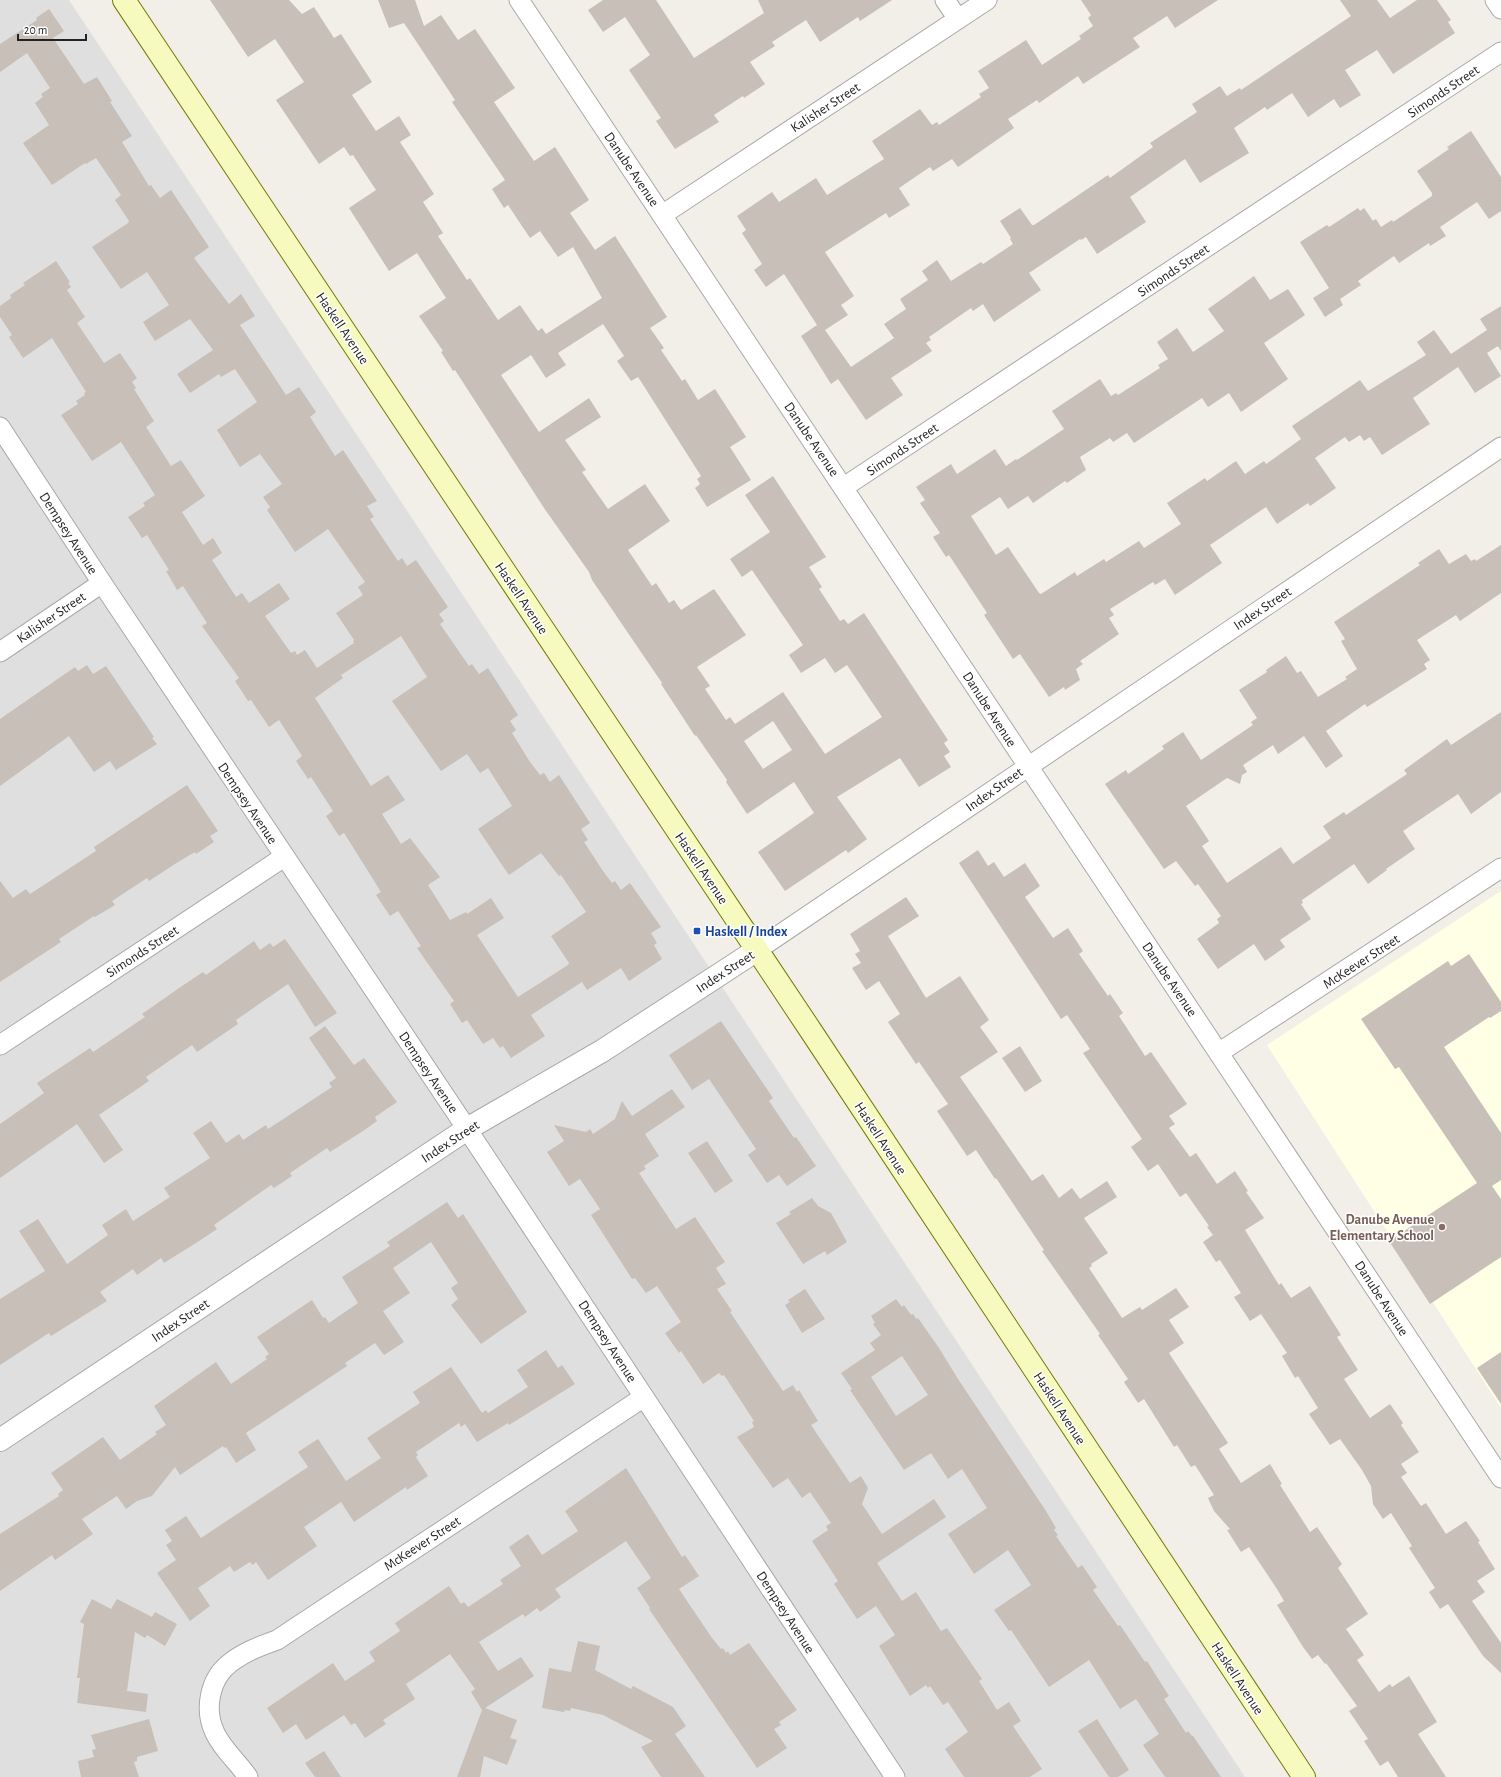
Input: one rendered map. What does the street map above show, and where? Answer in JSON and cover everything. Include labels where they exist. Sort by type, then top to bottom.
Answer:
[{"type":"main road","name":"Haskell Avenue","points":[[124,0],[757,950],[1304,1777]]},
{"type":"street","name":"Danube Avenue","points":[[519,0],[844,487],[1027,766],[1220,1052],[1501,1478]]},
{"type":"street","points":[[945,0],[958,19]]},
{"type":"street","name":"Kalisher Street","points":[[662,215],[987,0]]},
{"type":"street","points":[[1495,0],[1501,9]]},
{"type":"street","name":"Simonds Street","points":[[844,487],[1501,52]]},
{"type":"street","name":"Dempsey Avenue","points":[[0,427],[284,857],[467,1129],[895,1777]]},
{"type":"street","name":"Index Street","points":[[0,1440],[467,1129],[602,1051],[757,950],[1027,766],[1501,447]]},
{"type":"street","name":"Kalisher Street","points":[[0,652],[102,583]]},
{"type":"street","name":"Simonds Street","points":[[0,1045],[284,857]]},
{"type":"street","name":"McKeever Street","points":[[1220,1052],[1501,868]]},
{"type":"street","name":"McKeever Street","points":[[248,1777],[227,1752],[215,1733],[210,1718],[209,1696],[218,1678],[229,1664],[249,1651],[277,1640],[644,1397]]},
{"type":"shaded area","points":[[0,0],[69,0],[1245,1777],[0,1777]]},
{"type":"shaded area","name":"Danube Avenue Elementary School","points":[[1501,891],[1501,1408],[1267,1045]]},
{"type":"building","points":[[210,0],[289,0],[302,14],[314,7],[334,38],[341,34],[372,82],[352,95],[376,131],[399,116],[411,135],[400,142],[434,194],[423,202],[443,233],[438,236],[467,280],[470,278],[498,320],[520,305],[538,331],[542,328],[546,334],[602,298],[573,247],[558,257],[540,231],[530,238],[508,205],[504,208],[492,189],[505,180],[452,102],[455,100],[404,23],[389,28],[378,0],[415,0],[424,26],[441,15],[458,40],[475,29],[515,88],[494,102],[534,161],[555,147],[589,200],[570,213],[595,250],[615,236],[667,317],[650,328],[664,348],[661,350],[682,381],[685,379],[698,400],[715,389],[746,437],[730,447],[751,480],[707,507],[695,488],[700,484],[697,479],[701,476],[638,377],[631,381],[617,361],[624,356],[603,324],[558,353],[566,365],[546,378],[531,355],[501,375],[539,432],[589,398],[601,417],[565,440],[586,470],[582,472],[608,509],[645,484],[670,521],[628,550],[652,586],[656,583],[669,603],[674,600],[681,610],[714,589],[746,635],[697,667],[710,686],[705,689],[726,720],[730,717],[735,724],[783,692],[825,754],[882,717],[847,665],[835,673],[825,658],[801,673],[789,655],[803,645],[752,570],[742,577],[730,559],[770,532],[745,495],[773,476],[826,557],[809,567],[822,587],[819,589],[840,621],[844,619],[848,624],[864,613],[948,740],[944,743],[950,752],[944,756],[951,767],[919,787],[900,758],[837,797],[867,839],[848,853],[846,850],[785,891],[758,852],[814,813],[794,782],[747,814],[726,782],[727,780],[696,735],[695,736],[661,684],[662,683],[592,580],[589,572],[544,508],[455,370],[453,371],[441,352],[443,351],[419,316],[446,298],[417,253],[389,271],[349,208],[376,190],[353,155],[350,156],[344,147],[319,164],[276,100],[304,82],[275,39],[248,57]],"holes":[[[773,721],[792,750],[763,769],[744,741]]]},
{"type":"building","points":[[603,0],[656,0],[694,58],[764,13],[758,0],[892,0],[860,21],[858,17],[820,42],[806,20],[772,42],[775,46],[750,62],[765,84],[714,115],[719,122],[675,149],[656,121],[661,118],[629,70],[650,55],[625,17],[603,32],[588,10]]},
{"type":"building","points":[[1081,0],[1218,0],[1175,28],[1167,16],[1133,38],[1140,47],[1083,84],[1078,76],[1039,103],[1037,100],[1008,119],[1014,128],[958,167],[952,159],[933,171],[930,167],[899,188],[910,205],[889,218],[886,213],[825,252],[854,296],[841,305],[848,315],[825,330],[851,367],[894,338],[884,324],[906,309],[900,299],[928,280],[922,271],[937,260],[951,281],[981,262],[983,264],[1013,244],[1010,239],[1011,238],[1000,221],[1020,208],[1032,225],[1034,225],[1108,175],[1110,178],[1153,147],[1150,143],[1197,112],[1192,104],[1220,86],[1227,96],[1240,88],[1241,90],[1351,16],[1340,0],[1377,0],[1390,18],[1417,0],[1437,0],[1451,20],[1448,22],[1455,33],[1393,74],[1377,50],[1345,70],[1361,95],[1340,108],[1334,99],[1308,117],[1292,93],[1267,110],[1265,107],[1234,128],[1249,153],[1200,183],[1185,159],[1130,197],[1146,222],[1097,254],[1086,237],[1081,240],[1080,239],[1029,273],[1041,290],[994,322],[983,304],[973,311],[971,308],[929,337],[931,340],[926,343],[932,351],[891,378],[903,395],[866,420],[838,379],[831,384],[801,336],[817,325],[784,274],[766,287],[754,270],[762,264],[742,233],[746,230],[737,216],[772,192],[779,202],[816,178],[827,195],[884,159],[872,141],[920,109],[932,125],[937,122],[939,125],[981,97],[979,94],[989,88],[978,71],[1026,40],[1042,65],[1081,39],[1079,36],[1093,26],[1088,18],[1091,15]]},
{"type":"building","points":[[49,9],[64,31],[53,38],[84,84],[97,77],[112,101],[110,102],[132,136],[122,142],[149,186],[151,185],[160,198],[171,190],[209,247],[194,258],[229,304],[241,294],[255,316],[240,325],[286,395],[299,387],[316,412],[310,417],[335,456],[343,450],[377,501],[367,506],[374,517],[370,519],[398,561],[402,558],[407,566],[416,560],[448,607],[439,614],[444,621],[440,624],[469,666],[472,664],[479,674],[488,668],[518,715],[510,721],[516,730],[512,733],[530,762],[540,775],[544,773],[550,782],[559,775],[590,823],[581,829],[588,840],[584,842],[603,871],[612,883],[615,881],[621,890],[630,883],[661,927],[651,933],[657,943],[654,945],[662,959],[629,981],[621,968],[587,990],[582,982],[531,1015],[545,1036],[511,1058],[503,1046],[500,1048],[493,1038],[483,1044],[467,1020],[462,1023],[450,1004],[454,1001],[417,948],[421,946],[398,911],[390,916],[376,895],[381,892],[344,833],[339,836],[326,816],[333,811],[311,777],[308,779],[296,761],[302,756],[279,720],[269,727],[251,700],[248,701],[235,681],[239,678],[202,626],[207,623],[183,586],[177,590],[166,571],[169,570],[147,535],[142,538],[128,517],[145,506],[143,503],[155,495],[121,442],[92,461],[61,415],[78,404],[76,401],[85,395],[84,393],[86,392],[52,338],[23,358],[9,337],[12,335],[0,317],[0,306],[11,298],[10,295],[25,285],[23,283],[56,261],[70,282],[68,283],[71,287],[67,290],[85,317],[77,323],[104,363],[120,353],[137,378],[132,382],[136,388],[134,389],[154,421],[146,427],[171,466],[181,460],[205,496],[182,512],[203,545],[213,538],[222,553],[212,560],[236,597],[242,593],[249,603],[279,583],[290,599],[265,616],[291,653],[295,651],[297,655],[305,650],[317,668],[354,643],[354,640],[336,613],[363,595],[358,587],[365,582],[328,529],[295,552],[267,510],[270,507],[263,497],[282,484],[260,454],[240,467],[217,430],[257,402],[235,369],[221,377],[219,374],[190,393],[177,374],[213,350],[190,319],[155,341],[143,322],[169,305],[147,272],[121,289],[92,247],[128,223],[129,221],[115,200],[121,195],[96,158],[86,164],[85,163],[52,185],[23,143],[49,125],[35,103],[43,97],[41,94],[50,88],[27,53],[0,72],[0,44],[37,20],[36,18]],"holes":[[[401,636],[427,677],[392,701],[441,771],[467,754],[480,773],[488,768],[512,806],[478,829],[500,862],[509,875],[541,853],[559,876],[561,875],[586,912],[551,936],[569,963],[568,965],[518,997],[477,935],[504,918],[491,898],[467,914],[466,912],[450,920],[428,885],[440,877],[410,838],[401,844],[382,814],[405,800],[388,775],[371,786],[315,698],[343,678],[341,675]]]},
{"type":"building","points":[[1471,131],[1501,177],[1501,211],[1489,219],[1477,202],[1440,227],[1446,236],[1430,246],[1429,243],[1399,263],[1394,256],[1358,281],[1361,285],[1340,299],[1343,305],[1325,317],[1313,298],[1329,288],[1300,242],[1327,225],[1329,227],[1358,208],[1360,211],[1364,208],[1373,221],[1376,219],[1381,227],[1392,220],[1393,222],[1432,196],[1432,193],[1417,171],[1449,149],[1447,147]]},
{"type":"building","points":[[1254,276],[1270,300],[1288,289],[1305,315],[1264,343],[1288,379],[1241,412],[1229,393],[1208,407],[1202,398],[1134,443],[1127,433],[1113,442],[1110,438],[1080,457],[1086,470],[1067,483],[1065,481],[1033,503],[1028,496],[1008,509],[1000,497],[971,516],[996,555],[1008,547],[1039,593],[1041,594],[1075,572],[1077,576],[1104,559],[1106,562],[1139,541],[1144,548],[1181,524],[1167,503],[1205,478],[1207,481],[1236,461],[1245,474],[1264,461],[1266,464],[1301,439],[1292,426],[1360,380],[1368,391],[1426,355],[1417,342],[1434,330],[1451,354],[1487,330],[1480,319],[1501,306],[1501,351],[1498,346],[1487,353],[1501,376],[1475,393],[1458,367],[1413,398],[1430,424],[1382,455],[1370,437],[1364,441],[1360,435],[1349,442],[1345,437],[1315,458],[1336,488],[1310,506],[1308,503],[1277,524],[1266,507],[1210,545],[1222,563],[1175,595],[1165,579],[1155,585],[1153,582],[1110,609],[1114,615],[1109,618],[1119,634],[1080,661],[1083,664],[1076,669],[1080,680],[1065,690],[1064,687],[1049,697],[1020,654],[1013,659],[984,615],[987,613],[949,555],[946,557],[933,537],[940,533],[920,503],[925,500],[916,487],[951,464],[957,474],[995,449],[1006,466],[1016,459],[1017,460],[1064,429],[1052,411],[1100,379],[1111,396],[1116,393],[1118,395],[1160,368],[1158,365],[1168,359],[1157,342],[1177,328],[1193,352],[1224,331],[1208,309]]},
{"type":"building","points":[[1501,545],[1501,593],[1460,621],[1456,615],[1417,640],[1430,660],[1424,664],[1427,669],[1367,707],[1365,704],[1326,731],[1343,756],[1326,768],[1304,736],[1278,754],[1273,745],[1243,765],[1247,772],[1242,775],[1240,784],[1227,778],[1186,806],[1209,841],[1202,846],[1227,883],[1281,847],[1293,864],[1331,838],[1323,826],[1344,812],[1346,815],[1407,774],[1404,770],[1447,739],[1451,745],[1501,712],[1501,792],[1471,814],[1458,794],[1403,831],[1415,849],[1386,869],[1387,870],[1368,884],[1354,864],[1302,900],[1303,903],[1301,904],[1311,919],[1280,940],[1285,947],[1265,961],[1254,944],[1218,969],[1197,939],[1219,923],[1217,919],[1221,916],[1198,884],[1195,886],[1176,861],[1164,869],[1105,784],[1126,770],[1128,774],[1164,749],[1162,746],[1183,732],[1201,760],[1253,725],[1251,722],[1257,718],[1239,690],[1267,672],[1266,670],[1286,656],[1297,673],[1301,671],[1318,697],[1347,679],[1345,677],[1357,669],[1341,641],[1345,639],[1334,622],[1420,565],[1418,563],[1439,549],[1449,564],[1466,554],[1471,561],[1475,559],[1476,561]]},
{"type":"building","points":[[87,665],[93,674],[106,666],[154,737],[152,738],[157,744],[116,770],[110,761],[94,772],[69,736],[0,786],[0,719],[75,667],[78,671]]},
{"type":"building","points":[[187,785],[218,831],[210,836],[214,842],[196,854],[195,852],[178,862],[149,881],[147,878],[112,901],[115,905],[95,917],[94,916],[59,939],[61,942],[0,982],[0,881],[13,898],[26,889],[30,894],[96,851],[94,847]]},
{"type":"building","points":[[978,850],[988,866],[994,862],[1004,877],[1025,863],[1040,886],[1025,897],[1053,938],[1068,928],[1083,951],[1079,954],[1108,996],[1110,994],[1123,1013],[1119,1016],[1145,1056],[1151,1052],[1187,1104],[1169,1116],[1175,1124],[1169,1128],[1190,1157],[1196,1153],[1217,1184],[1235,1171],[1248,1191],[1246,1192],[1264,1218],[1245,1230],[1279,1285],[1281,1283],[1291,1298],[1310,1286],[1341,1335],[1337,1337],[1358,1370],[1344,1379],[1370,1418],[1390,1404],[1403,1423],[1401,1425],[1419,1452],[1401,1464],[1407,1473],[1401,1477],[1421,1506],[1426,1503],[1446,1534],[1466,1521],[1480,1541],[1478,1542],[1495,1569],[1477,1581],[1485,1592],[1472,1601],[1501,1643],[1501,1673],[1483,1656],[1448,1604],[1440,1609],[1429,1592],[1435,1588],[1409,1548],[1412,1546],[1391,1513],[1383,1519],[1373,1504],[1371,1486],[1362,1470],[1340,1439],[1330,1445],[1309,1414],[1318,1408],[1298,1376],[1295,1378],[1282,1356],[1287,1353],[1261,1314],[1250,1321],[1234,1297],[1241,1293],[1220,1260],[1216,1262],[1203,1242],[1213,1235],[1207,1227],[1209,1226],[1186,1193],[1180,1197],[1158,1164],[1148,1171],[1131,1147],[1142,1139],[1083,1053],[1090,1049],[1067,1015],[1061,1019],[959,863]]},
{"type":"building","points":[[906,897],[919,916],[888,936],[926,998],[960,976],[989,1020],[980,1027],[998,1052],[960,1077],[1032,1181],[1043,1174],[1059,1198],[1072,1188],[1080,1199],[1107,1181],[1117,1197],[1084,1218],[1108,1253],[1091,1264],[1092,1266],[1089,1268],[1122,1318],[1140,1307],[1142,1310],[1176,1288],[1189,1307],[1169,1320],[1184,1343],[1169,1353],[1228,1443],[1219,1449],[1241,1483],[1270,1464],[1282,1484],[1280,1485],[1310,1532],[1317,1527],[1342,1564],[1338,1568],[1368,1614],[1346,1629],[1364,1655],[1357,1660],[1379,1692],[1390,1684],[1392,1687],[1409,1676],[1437,1722],[1418,1734],[1446,1777],[1398,1777],[1388,1761],[1380,1766],[1364,1741],[1368,1739],[1349,1711],[1357,1706],[1326,1663],[1325,1664],[1318,1655],[1312,1659],[1303,1647],[1277,1605],[1284,1601],[1277,1589],[1249,1547],[1241,1552],[1227,1530],[1230,1529],[1214,1511],[1208,1498],[1214,1495],[1195,1465],[1191,1467],[1177,1445],[1174,1447],[1144,1399],[1138,1403],[1124,1382],[1128,1379],[1098,1335],[1100,1334],[1042,1251],[1044,1250],[996,1178],[995,1179],[976,1150],[967,1156],[937,1111],[948,1104],[919,1062],[916,1064],[888,1022],[900,1014],[879,981],[866,990],[852,968],[861,963],[855,954],[860,951],[850,934]]},
{"type":"building","points":[[285,939],[337,1013],[315,1027],[288,984],[236,1020],[238,1024],[197,1052],[192,1045],[146,1077],[149,1081],[99,1115],[123,1150],[104,1163],[77,1124],[0,1178],[0,1124],[44,1093],[37,1083],[90,1048],[93,1052],[145,1017],[142,1014],[182,986],[203,972],[206,975],[254,941],[260,950],[270,943],[273,947]]},
{"type":"building","points":[[1469,954],[1501,1002],[1501,1011],[1490,1018],[1489,1017],[1444,1047],[1501,1133],[1501,1180],[1492,1186],[1501,1199],[1501,1257],[1430,1304],[1389,1241],[1477,1183],[1399,1067],[1395,1069],[1361,1019],[1448,961],[1451,966]]},
{"type":"building","points":[[721,1021],[773,1098],[769,1101],[794,1138],[796,1137],[816,1166],[787,1186],[779,1175],[767,1183],[748,1155],[756,1149],[709,1079],[692,1090],[669,1055]]},
{"type":"building","points":[[325,1026],[354,1065],[364,1058],[397,1102],[375,1117],[377,1121],[363,1131],[330,1152],[327,1148],[290,1173],[292,1176],[274,1188],[271,1185],[214,1225],[217,1229],[196,1243],[164,1263],[161,1258],[137,1275],[133,1269],[100,1292],[107,1301],[51,1336],[49,1333],[0,1365],[0,1299],[45,1271],[19,1231],[38,1219],[67,1264],[108,1235],[102,1225],[126,1209],[133,1221],[170,1197],[164,1188],[210,1158],[193,1133],[211,1121],[226,1143],[239,1134],[243,1140],[266,1125],[268,1129],[332,1087],[329,1083],[336,1078],[309,1038]]},
{"type":"building","points":[[1020,1046],[1042,1081],[1025,1092],[1002,1058]]},
{"type":"building","points":[[672,1089],[685,1107],[645,1134],[659,1156],[644,1166],[646,1169],[639,1173],[676,1229],[695,1217],[725,1262],[716,1268],[726,1284],[717,1289],[732,1311],[730,1312],[783,1391],[793,1385],[797,1392],[799,1390],[818,1421],[811,1425],[850,1483],[861,1476],[868,1488],[862,1504],[882,1534],[934,1499],[946,1517],[877,1563],[902,1601],[916,1592],[941,1631],[947,1628],[982,1679],[979,1681],[997,1710],[1009,1702],[1021,1721],[1013,1726],[1042,1769],[1030,1777],[964,1777],[945,1749],[968,1732],[948,1702],[943,1705],[930,1686],[928,1688],[926,1685],[910,1696],[879,1646],[895,1635],[876,1606],[857,1619],[834,1584],[838,1581],[812,1541],[828,1530],[826,1526],[831,1523],[810,1492],[802,1498],[788,1478],[773,1488],[737,1437],[754,1427],[752,1422],[754,1421],[724,1375],[722,1376],[719,1373],[703,1384],[681,1351],[679,1353],[665,1333],[681,1322],[657,1286],[646,1293],[635,1278],[632,1279],[591,1215],[600,1209],[580,1179],[569,1186],[547,1152],[564,1141],[554,1125],[586,1132],[590,1129],[593,1134],[615,1119],[622,1101],[632,1116]]},
{"type":"building","points":[[707,1141],[733,1181],[715,1193],[688,1153]]},
{"type":"building","points":[[812,1198],[818,1206],[831,1213],[847,1242],[827,1255],[825,1251],[803,1264],[776,1223],[791,1214],[789,1212]]},
{"type":"building","points":[[447,1202],[458,1218],[463,1214],[527,1312],[481,1344],[451,1305],[458,1299],[451,1288],[458,1283],[431,1242],[393,1268],[410,1293],[383,1311],[404,1342],[384,1355],[375,1343],[345,1363],[347,1366],[246,1433],[256,1450],[236,1463],[226,1447],[224,1448],[223,1446],[180,1475],[175,1467],[152,1496],[137,1501],[126,1509],[117,1496],[82,1519],[93,1534],[55,1560],[52,1555],[0,1591],[0,1534],[59,1496],[58,1494],[63,1490],[51,1473],[103,1437],[120,1460],[157,1434],[155,1432],[166,1425],[154,1406],[216,1362],[231,1384],[267,1359],[265,1357],[269,1354],[257,1337],[312,1300],[323,1318],[325,1317],[329,1323],[358,1303],[342,1277],[390,1246],[387,1242]]},
{"type":"building","points":[[805,1289],[825,1319],[802,1333],[785,1305],[790,1302],[788,1300]]},
{"type":"building","points":[[896,1299],[902,1307],[904,1305],[911,1315],[913,1314],[916,1319],[918,1318],[1046,1511],[1056,1528],[1054,1530],[1058,1535],[1056,1536],[1078,1568],[1082,1565],[1097,1587],[1093,1590],[1118,1626],[1120,1625],[1145,1662],[1147,1661],[1169,1696],[1164,1699],[1186,1733],[1188,1731],[1193,1736],[1221,1777],[1165,1777],[1143,1745],[1159,1734],[1136,1699],[1120,1709],[1089,1660],[1049,1687],[1011,1630],[1009,1631],[994,1610],[1031,1585],[1008,1550],[974,1574],[948,1534],[987,1508],[962,1469],[948,1479],[931,1453],[904,1470],[850,1390],[852,1389],[841,1373],[875,1350],[870,1343],[881,1335],[873,1324],[875,1323],[871,1316]],"holes":[[[902,1356],[928,1395],[896,1416],[871,1377]]]},
{"type":"building","points":[[546,1350],[558,1368],[562,1365],[575,1384],[509,1425],[508,1423],[477,1442],[465,1424],[461,1427],[459,1423],[416,1452],[418,1455],[416,1457],[428,1476],[407,1490],[406,1487],[354,1522],[341,1502],[304,1527],[317,1546],[268,1580],[256,1562],[253,1565],[250,1562],[234,1572],[230,1566],[198,1588],[210,1606],[190,1621],[157,1573],[176,1560],[166,1545],[172,1541],[165,1530],[186,1516],[201,1538],[308,1467],[298,1452],[318,1439],[346,1481],[381,1458],[367,1438],[420,1403],[413,1392],[451,1367],[482,1413],[486,1410],[488,1413],[528,1387],[517,1370]]},
{"type":"building","points":[[1501,1352],[1501,1404],[1477,1368]]},
{"type":"building","points":[[626,1468],[682,1557],[685,1555],[699,1576],[679,1589],[712,1638],[721,1649],[723,1648],[726,1653],[728,1651],[730,1655],[749,1643],[797,1710],[779,1722],[781,1725],[774,1729],[787,1748],[757,1768],[649,1609],[650,1608],[637,1588],[651,1578],[626,1541],[555,1589],[561,1597],[540,1612],[537,1608],[525,1617],[523,1614],[479,1642],[498,1671],[521,1657],[534,1676],[485,1708],[517,1720],[510,1738],[517,1740],[507,1765],[484,1756],[480,1777],[457,1777],[482,1710],[471,1692],[475,1689],[450,1654],[406,1684],[415,1699],[383,1720],[386,1724],[365,1738],[355,1723],[351,1725],[344,1715],[306,1740],[296,1724],[283,1733],[267,1708],[333,1663],[345,1681],[375,1661],[369,1652],[400,1631],[395,1623],[449,1586],[461,1604],[464,1602],[468,1607],[503,1584],[500,1580],[521,1566],[509,1547],[528,1534],[542,1555],[578,1531],[565,1511]]},
{"type":"building","points":[[92,1599],[111,1609],[117,1599],[152,1617],[155,1612],[177,1624],[165,1646],[147,1635],[145,1638],[135,1632],[127,1691],[148,1694],[146,1712],[77,1703],[80,1678],[77,1678],[84,1624],[80,1622]]},
{"type":"building","points":[[578,1641],[600,1646],[595,1670],[631,1689],[633,1686],[673,1707],[686,1726],[675,1734],[705,1777],[661,1777],[641,1747],[653,1741],[603,1715],[571,1708],[570,1711],[565,1710],[564,1712],[542,1708],[549,1668],[571,1672]]},
{"type":"building","points":[[149,1719],[158,1751],[137,1757],[137,1761],[134,1762],[139,1777],[81,1777],[78,1761],[94,1757],[92,1750],[96,1749],[91,1735]]},
{"type":"building","points":[[1097,1719],[1129,1770],[1118,1777],[1109,1777],[1078,1731]]},
{"type":"building","points":[[324,1751],[341,1777],[315,1777],[305,1763]]},
{"type":"place","name":"Haskell / Index","points":[[697,931]]},
{"type":"place","name":"Danube Avenue Elementary School","points":[[1442,1227]]}]
